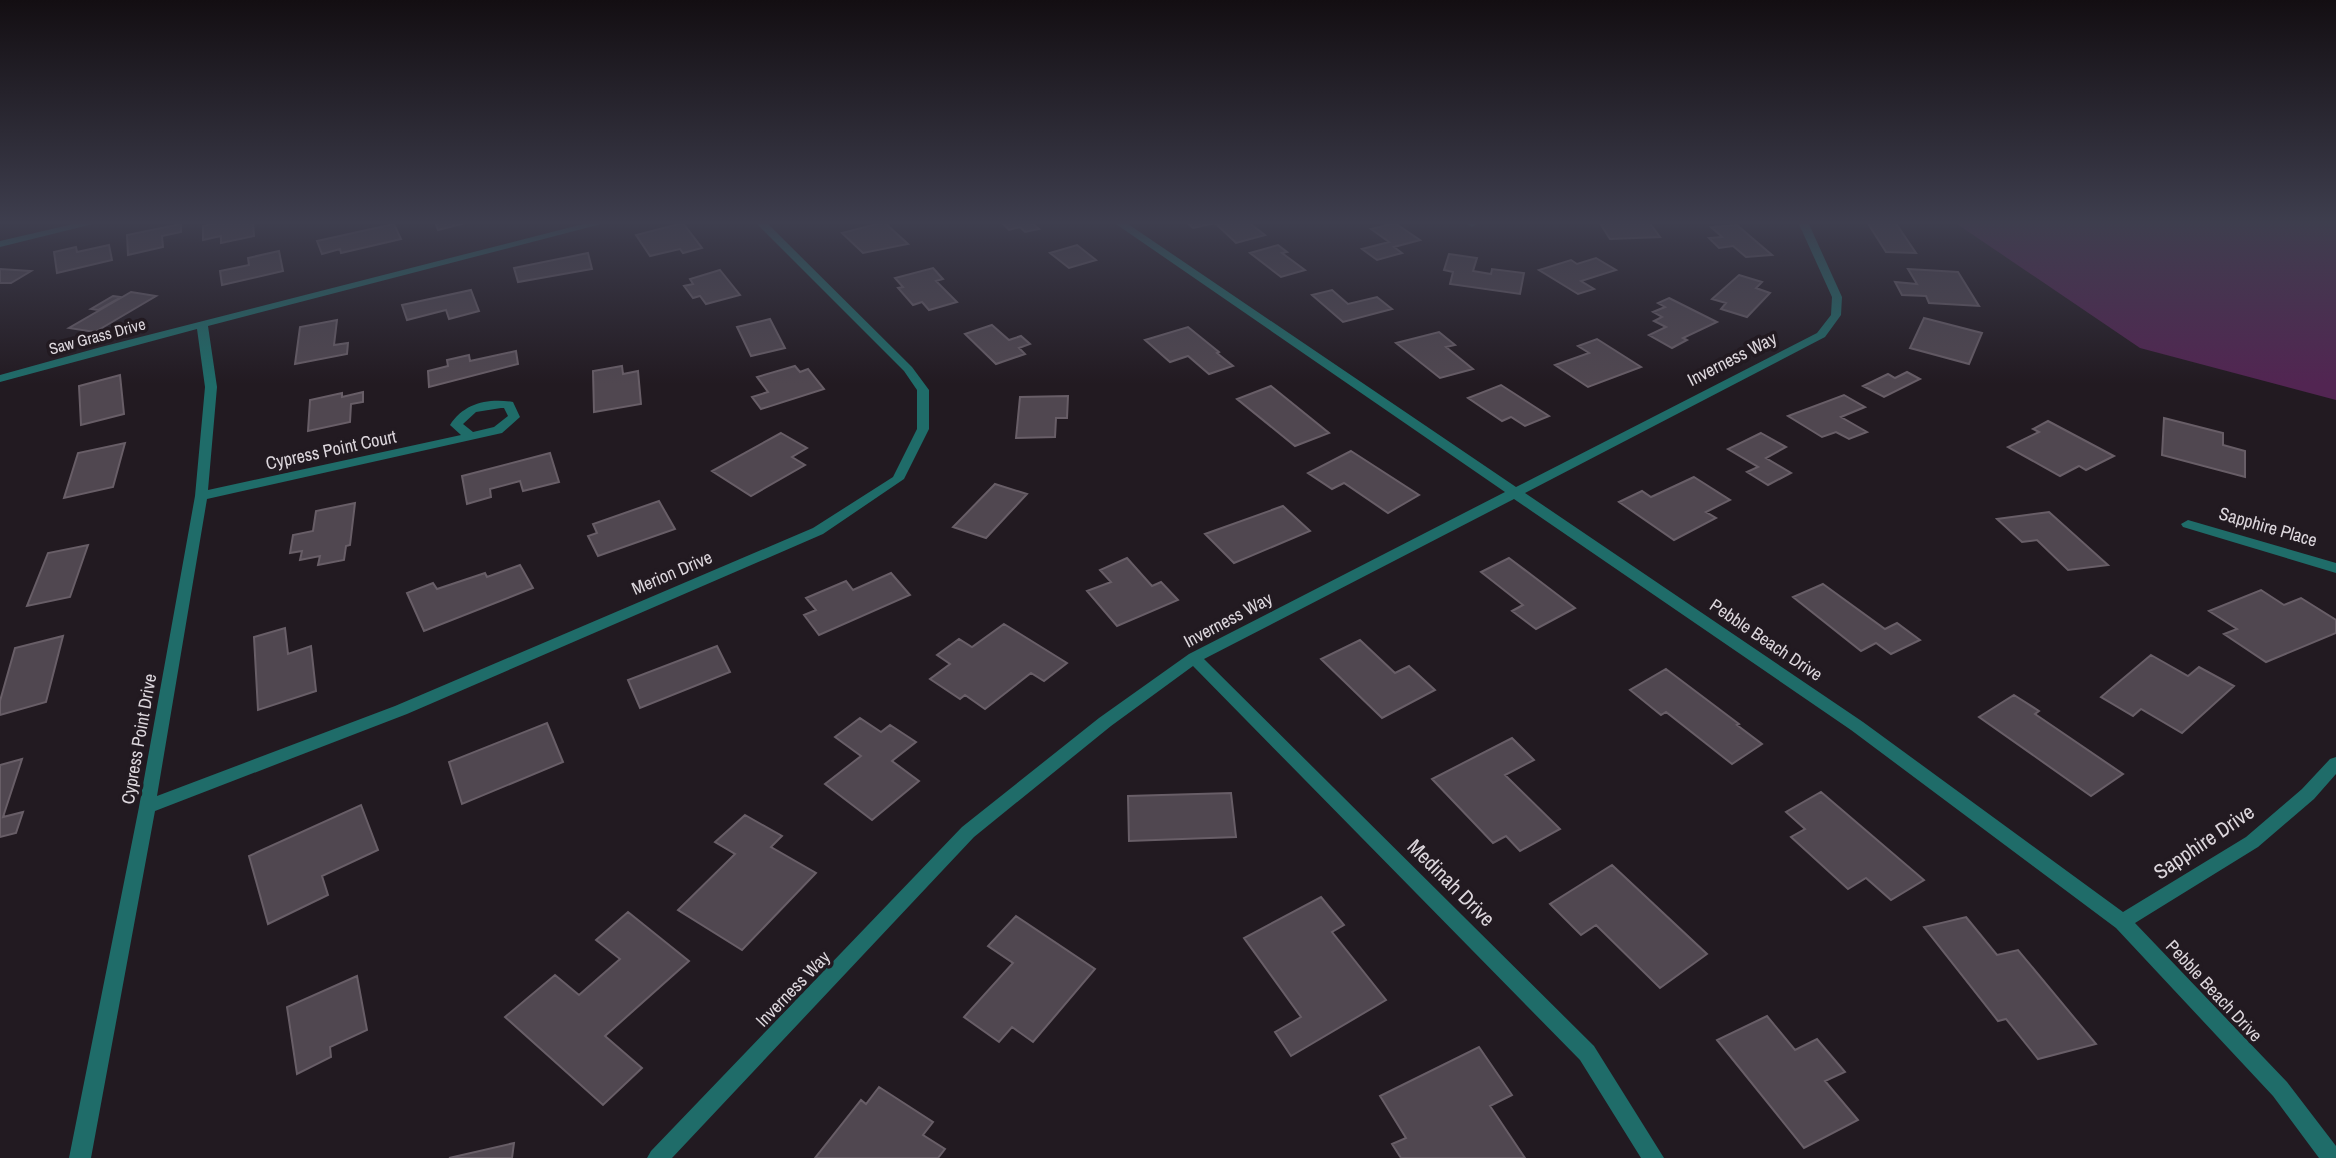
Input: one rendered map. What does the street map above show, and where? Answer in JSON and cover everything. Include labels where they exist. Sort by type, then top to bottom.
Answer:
[{"type":"street","points":[[202,325],[393,276]]},
{"type":"street","name":"Merion Drive","points":[[146,807],[401,710],[818,531],[898,479],[923,429],[923,390],[908,369],[815,276]]},
{"type":"street","name":"Pebble Beach Drive","points":[[1197,276],[1857,726],[2122,922],[2280,1089],[2332,1158]]},
{"type":"street","name":"Inverness Way","points":[[658,1158],[968,832],[1105,722],[1194,658],[1821,335],[1836,315],[1837,296],[1828,276]]},
{"type":"street","name":"Saw Grass Drive","points":[[0,379],[202,325]]},
{"type":"street","name":"Cypress Point Drive","points":[[80,1158],[201,496],[211,387],[202,325]]},
{"type":"street","name":"Cypress Point Court","points":[[201,496],[426,447],[468,435]]},
{"type":"street","name":"Sapphire Place","points":[[2188,524],[2336,568]]},
{"type":"street","name":"Medinah Drive","points":[[1194,658],[1587,1053],[1653,1158]]},
{"type":"street","name":"Sapphire Drive","points":[[2122,922],[2252,842],[2308,794],[2336,763]]},
{"type":"shaded area","points":[[2034,276],[2336,276],[2336,400],[2140,348]]},
{"type":"building","points":[[0,276],[23,276],[11,283],[0,283]]},
{"type":"building","points":[[221,276],[261,276],[222,285]]},
{"type":"building","points":[[516,276],[552,276],[518,282]]},
{"type":"building","points":[[700,276],[725,276],[740,295],[706,304],[700,296],[693,298],[684,286],[693,284],[690,279]]},
{"type":"building","points":[[940,276],[943,279],[936,281],[957,302],[929,310],[922,302],[913,305],[898,288],[903,287],[895,278]]},
{"type":"building","points":[[1452,276],[1523,276],[1520,294],[1450,284]]},
{"type":"building","points":[[1549,276],[1597,276],[1581,281],[1594,289],[1578,294]]},
{"type":"building","points":[[1738,276],[1762,282],[1756,288],[1770,293],[1747,317],[1721,309],[1726,303],[1712,299]]},
{"type":"building","points":[[1912,276],[1960,276],[1979,306],[1929,303],[1926,296],[1902,295],[1895,282],[1917,284]]},
{"type":"building","points":[[471,290],[479,311],[449,319],[446,310],[407,320],[402,305]]},
{"type":"building","points":[[1332,290],[1348,304],[1377,297],[1392,309],[1343,322],[1312,295]]},
{"type":"building","points":[[131,292],[156,296],[95,332],[69,328]]},
{"type":"building","points":[[113,296],[121,297],[98,310],[91,309]]},
{"type":"building","points":[[1669,298],[1717,322],[1683,338],[1687,340],[1672,348],[1649,335],[1666,327],[1654,321],[1662,317],[1653,312],[1665,307],[1658,303]]},
{"type":"building","points":[[1924,318],[1982,333],[1969,364],[1910,348]]},
{"type":"building","points":[[770,319],[785,348],[751,356],[737,327]]},
{"type":"building","points":[[337,320],[334,345],[348,343],[347,354],[295,364],[300,327]]},
{"type":"building","points":[[992,325],[1009,340],[1021,336],[1030,344],[1019,348],[1025,354],[996,364],[965,334]]},
{"type":"building","points":[[1188,327],[1233,366],[1209,374],[1188,356],[1170,362],[1145,340]]},
{"type":"building","points":[[1439,332],[1455,345],[1446,347],[1473,369],[1440,378],[1396,343]]},
{"type":"building","points":[[1597,339],[1641,367],[1588,387],[1555,365],[1589,353],[1578,346]]},
{"type":"building","points":[[516,351],[518,364],[429,387],[428,371],[448,366],[447,360],[469,355],[470,361]]},
{"type":"building","points":[[622,366],[623,374],[638,371],[641,404],[594,412],[593,371]]},
{"type":"building","points":[[795,366],[800,372],[808,369],[824,389],[761,409],[752,397],[768,392],[757,377]]},
{"type":"building","points":[[1907,372],[1920,379],[1884,397],[1863,386],[1888,374],[1895,378]]},
{"type":"building","points":[[120,375],[124,414],[81,425],[79,386]]},
{"type":"building","points":[[1501,385],[1549,416],[1525,426],[1511,417],[1502,421],[1468,398]]},
{"type":"building","points":[[1271,386],[1329,433],[1295,446],[1237,399]]},
{"type":"building","points":[[363,392],[363,402],[351,404],[350,422],[308,431],[310,400],[342,393],[342,397]]},
{"type":"building","points":[[1844,395],[1865,407],[1841,417],[1867,432],[1849,439],[1836,432],[1822,437],[1788,416]]},
{"type":"building","points":[[1068,396],[1067,418],[1056,418],[1055,437],[1016,438],[1020,397]]},
{"type":"building","points":[[2164,418],[2223,433],[2223,445],[2245,451],[2245,477],[2162,455]]},
{"type":"building","points":[[2048,421],[2114,456],[2086,470],[2079,466],[2060,476],[2008,447],[2039,432],[2033,429]]},
{"type":"building","points":[[781,433],[807,448],[792,457],[805,465],[751,496],[712,471]]},
{"type":"building","points":[[1761,433],[1786,447],[1766,458],[1791,473],[1768,485],[1747,472],[1758,467],[1728,449]]},
{"type":"building","points":[[125,443],[113,487],[64,498],[78,453]]},
{"type":"building","points":[[1351,451],[1419,495],[1388,513],[1344,483],[1332,489],[1308,473]]},
{"type":"building","points":[[550,453],[559,482],[523,491],[520,481],[490,489],[491,497],[467,504],[462,476]]},
{"type":"building","points":[[1694,477],[1730,500],[1706,512],[1716,518],[1674,540],[1619,502],[1642,491],[1651,497]]},
{"type":"building","points":[[995,484],[1027,494],[986,538],[953,527]]},
{"type":"building","points":[[659,501],[675,529],[598,556],[588,536],[597,533],[593,524]]},
{"type":"building","points":[[355,503],[350,545],[346,546],[344,560],[318,565],[320,556],[300,560],[302,551],[290,553],[293,535],[313,531],[316,511]]},
{"type":"building","points":[[1283,506],[1310,531],[1234,563],[1205,534]]},
{"type":"building","points":[[2049,512],[2108,565],[2068,570],[2037,540],[2022,542],[1997,519]]},
{"type":"building","points":[[88,545],[70,597],[27,606],[48,553]]},
{"type":"building","points":[[1127,558],[1152,586],[1161,582],[1178,600],[1117,626],[1087,591],[1111,582],[1100,570]]},
{"type":"building","points":[[1509,558],[1575,608],[1536,629],[1512,611],[1523,605],[1481,572]]},
{"type":"building","points":[[520,565],[533,588],[424,631],[407,593],[433,583],[437,589],[485,573],[487,577]]},
{"type":"building","points":[[891,573],[910,595],[819,635],[804,615],[816,610],[806,598],[846,581],[853,590]]},
{"type":"building","points":[[1823,584],[1885,629],[1897,623],[1920,640],[1891,654],[1876,643],[1861,651],[1793,597]]},
{"type":"building","points":[[2261,590],[2284,605],[2301,598],[2336,620],[2336,633],[2266,662],[2224,634],[2237,629],[2209,611]]},
{"type":"building","points":[[1004,624],[1067,663],[1044,681],[1031,673],[985,709],[965,695],[960,699],[930,679],[950,664],[937,655],[959,639],[972,647]]},
{"type":"building","points":[[285,628],[288,654],[311,646],[316,691],[258,710],[254,637]]},
{"type":"building","points":[[63,636],[46,702],[0,715],[0,701],[15,648]]},
{"type":"building","points":[[1360,640],[1395,673],[1409,666],[1435,690],[1382,718],[1321,659]]},
{"type":"building","points":[[717,646],[730,672],[640,708],[628,680]]},
{"type":"building","points":[[2151,655],[2188,676],[2199,667],[2234,686],[2182,733],[2141,709],[2133,716],[2101,697]]},
{"type":"building","points":[[1666,669],[1762,744],[1732,764],[1666,712],[1661,715],[1630,690]]},
{"type":"building","points":[[2014,695],[2039,711],[2035,714],[2123,774],[2091,796],[1979,717]]},
{"type":"building","points":[[860,718],[881,732],[890,725],[916,742],[892,761],[919,781],[872,820],[825,784],[861,756],[835,737]]},
{"type":"building","points":[[547,723],[563,762],[462,804],[449,762]]},
{"type":"building","points":[[1512,738],[1534,760],[1505,775],[1560,829],[1520,851],[1506,836],[1493,843],[1432,779]]},
{"type":"building","points":[[22,759],[3,817],[23,812],[16,833],[0,837],[0,765]]},
{"type":"building","points":[[1821,792],[1924,880],[1891,900],[1866,878],[1848,889],[1791,837],[1805,829],[1786,812]]},
{"type":"building","points":[[1231,793],[1236,837],[1129,841],[1128,796]]},
{"type":"building","points":[[361,805],[378,850],[322,876],[328,895],[268,924],[249,856]]},
{"type":"building","points":[[745,815],[782,836],[771,847],[816,873],[742,950],[678,910],[735,854],[715,842]]},
{"type":"building","points":[[1612,865],[1707,954],[1660,988],[1596,925],[1581,935],[1550,904]]},
{"type":"building","points":[[1321,897],[1344,925],[1332,932],[1386,1000],[1291,1056],[1275,1032],[1301,1017],[1244,938]]},
{"type":"building","points":[[628,912],[689,961],[605,1036],[642,1068],[603,1105],[505,1017],[555,975],[579,995],[620,959],[596,940]]},
{"type":"building","points":[[1016,916],[1095,969],[1033,1042],[1012,1027],[999,1042],[964,1017],[1013,963],[988,946]]},
{"type":"building","points":[[1966,917],[1997,955],[2018,950],[2096,1044],[2038,1059],[2006,1019],[1998,1021],[1924,927]]},
{"type":"building","points":[[357,976],[367,1030],[330,1047],[331,1057],[297,1074],[287,1007]]},
{"type":"building","points":[[1767,1016],[1795,1050],[1817,1039],[1845,1072],[1825,1081],[1858,1120],[1804,1148],[1717,1040]]},
{"type":"building","points":[[1479,1047],[1512,1095],[1490,1106],[1525,1158],[1401,1158],[1392,1144],[1406,1138],[1380,1096]]},
{"type":"building","points":[[879,1087],[933,1122],[923,1135],[945,1149],[938,1158],[815,1158],[861,1100],[866,1104]]},
{"type":"building","points":[[514,1143],[512,1158],[449,1158]]}]
